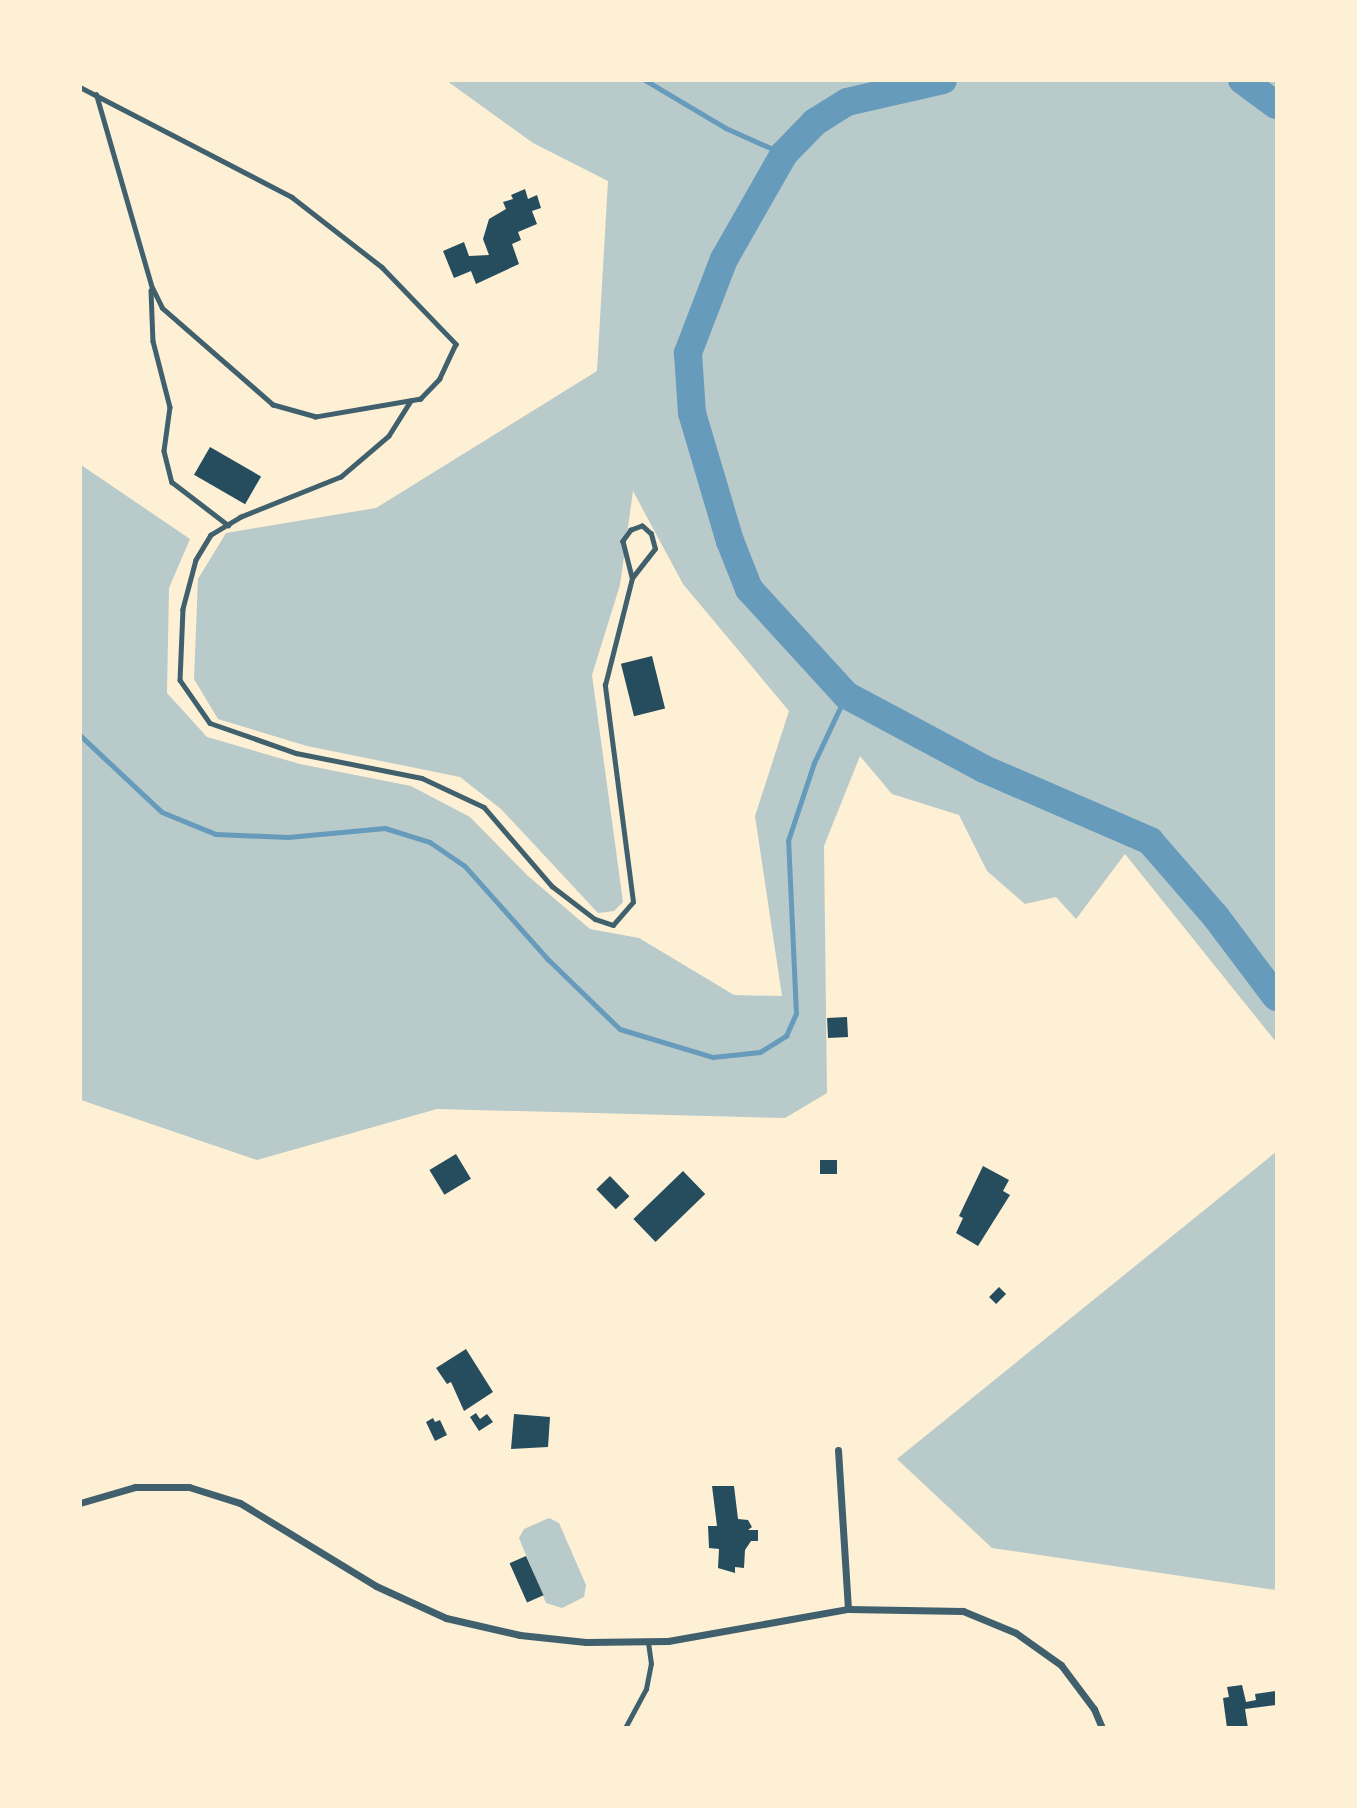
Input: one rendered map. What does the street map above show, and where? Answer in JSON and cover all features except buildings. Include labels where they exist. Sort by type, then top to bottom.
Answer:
[{"type":"street","points":[[838,1450],[848,1609]]},
{"type":"street","points":[[80,1503],[135,1488],[189,1487],[240,1503],[376,1586],[452,1620],[546,1638],[648,1642],[848,1609],[963,1611],[1016,1633],[1061,1665],[1094,1709],[1101,1727]]},
{"type":"lane","points":[[80,87],[96,95],[292,197],[382,267],[456,344],[440,379],[421,399],[316,417],[273,405],[162,307],[151,285],[96,95]]},
{"type":"lane","points":[[151,285],[153,341],[170,407],[164,451],[172,481],[228,524]]},
{"type":"lane","points":[[411,401],[389,436],[341,477],[228,524],[211,535],[196,560],[183,609],[180,680],[210,723],[296,753],[422,778],[484,807],[552,886],[605,924],[613,925],[633,902],[605,685],[632,578],[654,549],[651,534],[642,526],[631,530],[623,541],[632,578]]},
{"type":"lane","points":[[625,1727],[646,1689],[651,1664],[648,1642]]},
{"type":"shaded area","points":[[447,81],[1276,81],[1276,1042],[1125,854],[1076,919],[1056,897],[1025,904],[987,871],[959,815],[892,794],[860,756],[824,846],[827,1093],[785,1118],[437,1109],[257,1160],[81,1100],[81,465],[190,539],[169,588],[167,693],[207,737],[300,764],[411,786],[470,817],[528,876],[590,929],[639,938],[734,995],[782,996],[755,816],[789,711],[683,584],[633,491],[620,585],[592,675],[623,902],[614,911],[598,913],[501,809],[460,777],[307,746],[218,719],[194,679],[198,579],[226,533],[376,508],[597,371],[608,181],[533,143]]},
{"type":"shaded area","points":[[1276,1152],[1276,1590],[992,1548],[897,1459]]},
{"type":"shaded area","points":[[549,1518],[559,1523],[586,1585],[584,1597],[562,1608],[546,1603],[519,1538],[524,1529]]},
{"type":"waterway","points":[[645,80],[726,128],[784,154]]},
{"type":"waterway","points":[[943,80],[847,102],[815,122],[784,154],[724,259],[688,353],[692,413],[730,541],[749,589],[846,695],[984,769],[1150,841],[1216,917],[1276,997]]},
{"type":"waterway","points":[[1242,80],[1276,105]]},
{"type":"waterway","points":[[80,735],[162,812],[216,834],[288,837],[385,828],[430,842],[465,866],[548,959],[620,1029],[713,1057],[760,1052],[786,1036],[796,1014],[788,841],[814,763],[846,695]]}]
